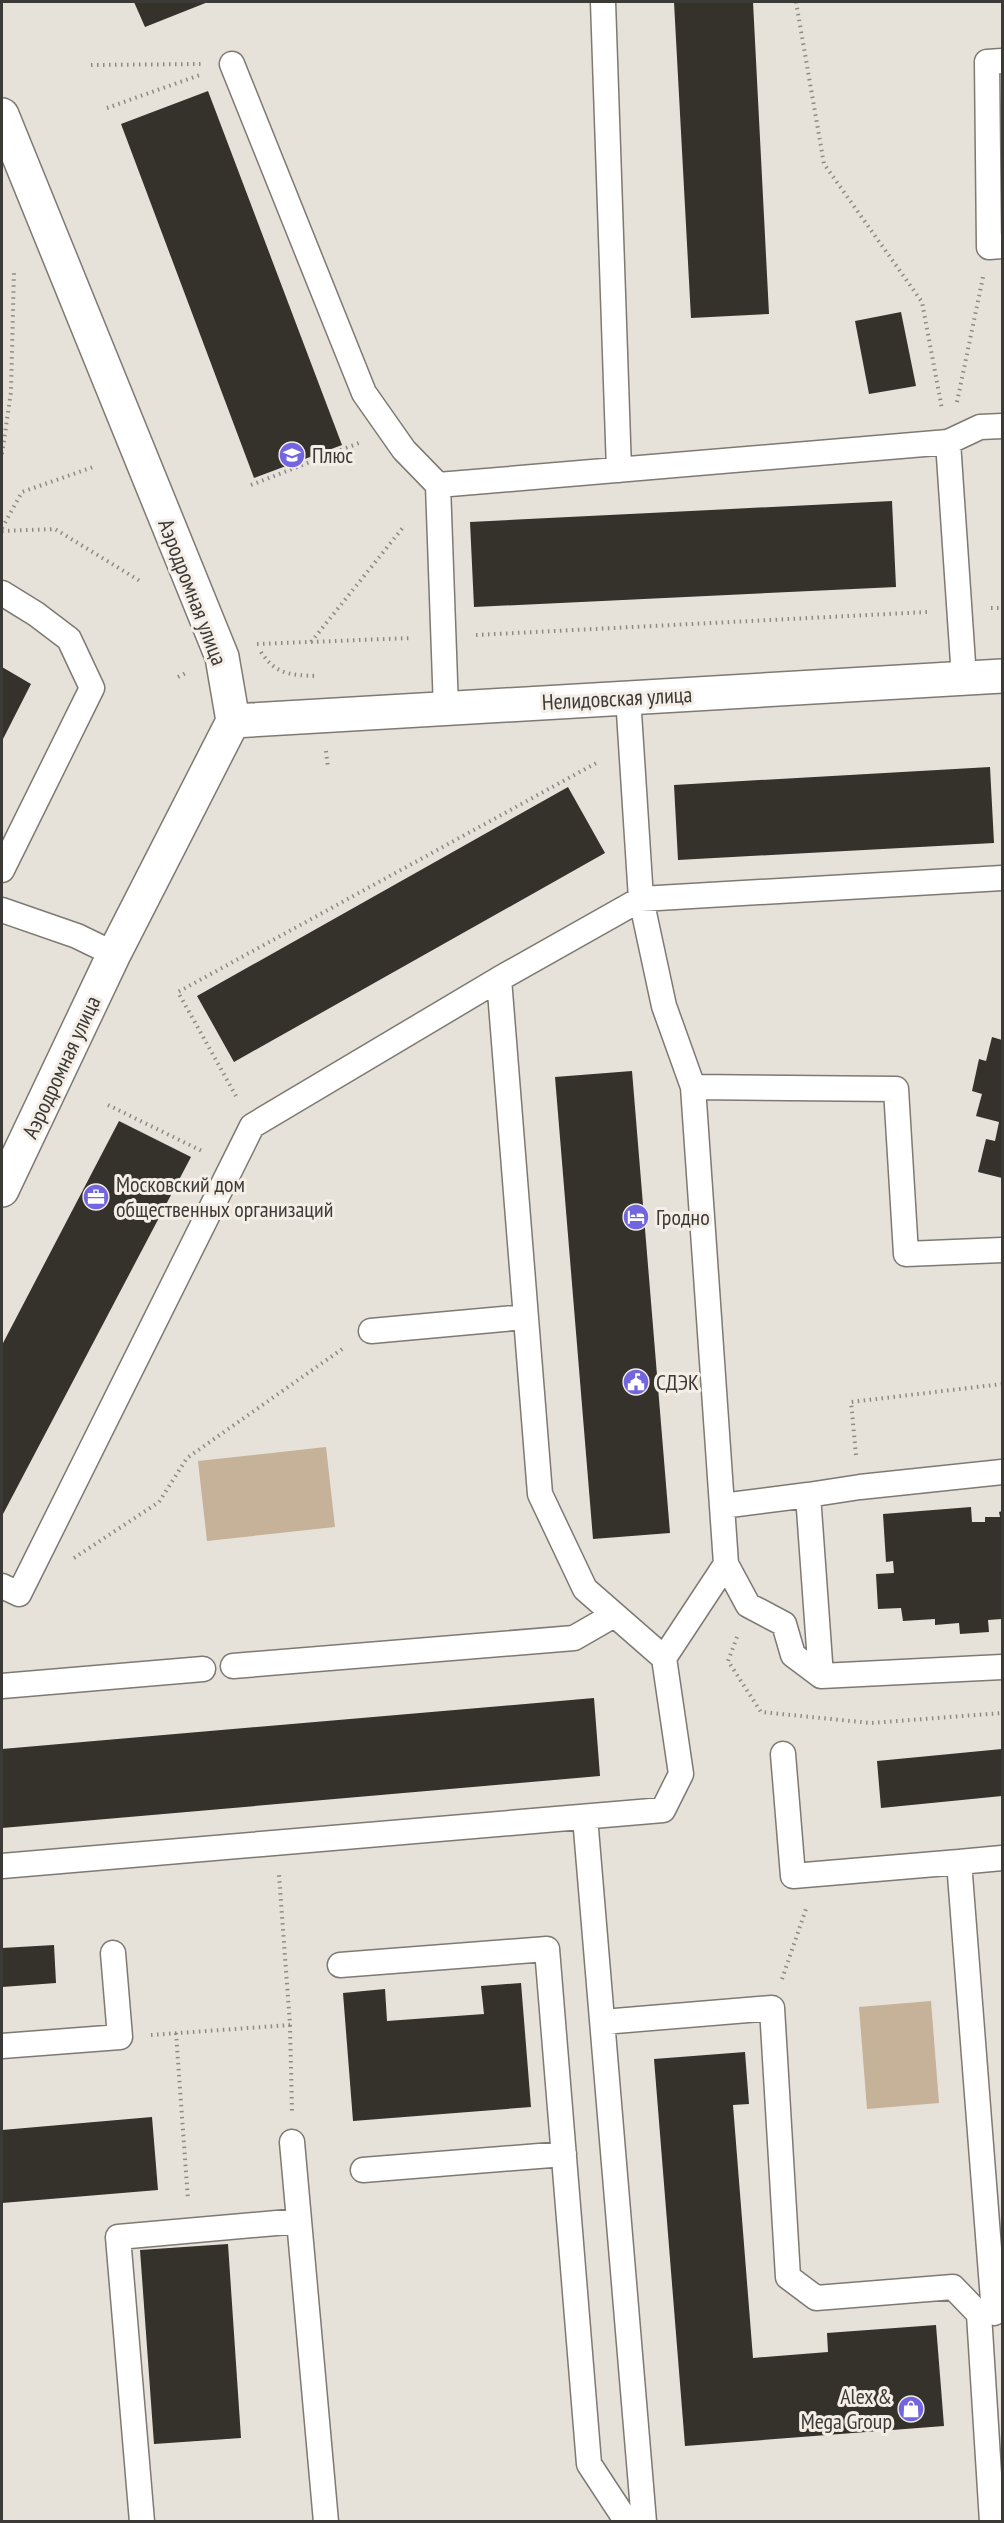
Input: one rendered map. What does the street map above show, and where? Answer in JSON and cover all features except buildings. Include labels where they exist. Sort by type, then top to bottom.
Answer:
[{"type":"street","name":"Аэродромная улица","points":[[2,115],[222,657],[233,721],[114,954],[2,1190]]},
{"type":"street","name":"Нелидовская улица","points":[[233,721],[1002,676]]},
{"type":"lane","points":[[603,2],[618,470]]},
{"type":"lane","points":[[996,247],[987,62],[1002,61]]},
{"type":"lane","points":[[232,64],[364,393],[404,450],[438,485],[446,709]]},
{"type":"lane","points":[[438,485],[948,442],[980,427],[1002,426]]},
{"type":"lane","points":[[948,442],[964,678]]},
{"type":"lane","points":[[2,593],[36,614],[69,639],[92,688],[2,870]]},
{"type":"lane","points":[[628,697],[629,746],[641,899],[664,1006],[693,1087],[726,1564],[748,1605],[784,1624],[793,1655],[821,1676],[1002,1666]]},
{"type":"lane","points":[[2,1586],[19,1594],[252,1126],[499,979],[641,899],[1002,878]]},
{"type":"lane","points":[[2,910],[77,936],[114,954]]},
{"type":"lane","points":[[2,1866],[663,1810],[681,1774],[664,1658],[585,1589],[540,1494],[499,979]]},
{"type":"lane","points":[[693,1087],[896,1089],[906,1254],[1002,1251]]},
{"type":"lane","points":[[371,1331],[525,1317]]},
{"type":"lane","points":[[722,1506],[860,1486],[1002,1472]]},
{"type":"lane","points":[[808,1495],[821,1676]]},
{"type":"lane","points":[[664,1658],[726,1564]]},
{"type":"lane","points":[[233,1666],[574,1638],[614,1615]]},
{"type":"lane","points":[[2,1686],[203,1669]]},
{"type":"lane","points":[[783,1754],[793,1876],[1002,1858]]},
{"type":"lane","points":[[585,1817],[644,2522]]},
{"type":"lane","points":[[959,1862],[992,2313],[992,2522]]},
{"type":"lane","points":[[339,1965],[547,1948],[589,2464],[627,2522]]},
{"type":"lane","points":[[2,2046],[120,2037],[113,1953]]},
{"type":"lane","points":[[603,2022],[772,2008],[788,2277],[816,2298],[953,2287],[992,2313]]},
{"type":"lane","points":[[292,2142],[326,2522]]},
{"type":"lane","points":[[363,2170],[564,2154]]},
{"type":"lane","points":[[142,2522],[118,2237],[299,2221]]},
{"type":"path","points":[[796,2],[824,164],[922,302],[948,442]]},
{"type":"path","points":[[91,65],[232,64]]},
{"type":"path","points":[[107,108],[232,64]]},
{"type":"path","points":[[948,442],[996,247]]},
{"type":"path","points":[[2,454],[11,392],[14,270]]},
{"type":"path","points":[[251,485],[391,431]]},
{"type":"path","points":[[93,467],[22,492],[2,530],[55,529],[140,581]]},
{"type":"path","points":[[311,642],[438,485]]},
{"type":"path","points":[[592,629],[959,610]]},
{"type":"path","points":[[252,1126],[178,992],[629,746]]},
{"type":"path","points":[[108,1105],[232,1167]]},
{"type":"path","points":[[66,1563],[159,1502],[187,1458],[320,1363],[371,1331]]},
{"type":"path","points":[[860,1486],[851,1402],[1002,1384]]},
{"type":"path","points":[[277,1843],[290,2025],[292,2142]]},
{"type":"path","points":[[785,1971],[818,1873]]},
{"type":"path","points":[[120,2037],[290,2025]]},
{"type":"path","points":[[176,2033],[191,2231]]},
{"type":"shaded area","points":[[326,1447],[335,1527],[207,1541],[198,1461]]},
{"type":"shaded area","points":[[931,2001],[939,2103],[867,2109],[859,2007]]},
{"type":"place","name":"Плюс","points":[[292,455]]},
{"type":"place","name":"Московский дом общественных организаций","points":[[96,1197]]},
{"type":"place","name":"Гродно","points":[[636,1217]]},
{"type":"place","name":"СДЭК","points":[[636,1382]]},
{"type":"place","name":"Alex & Mega Group","points":[[911,2409]]}]
